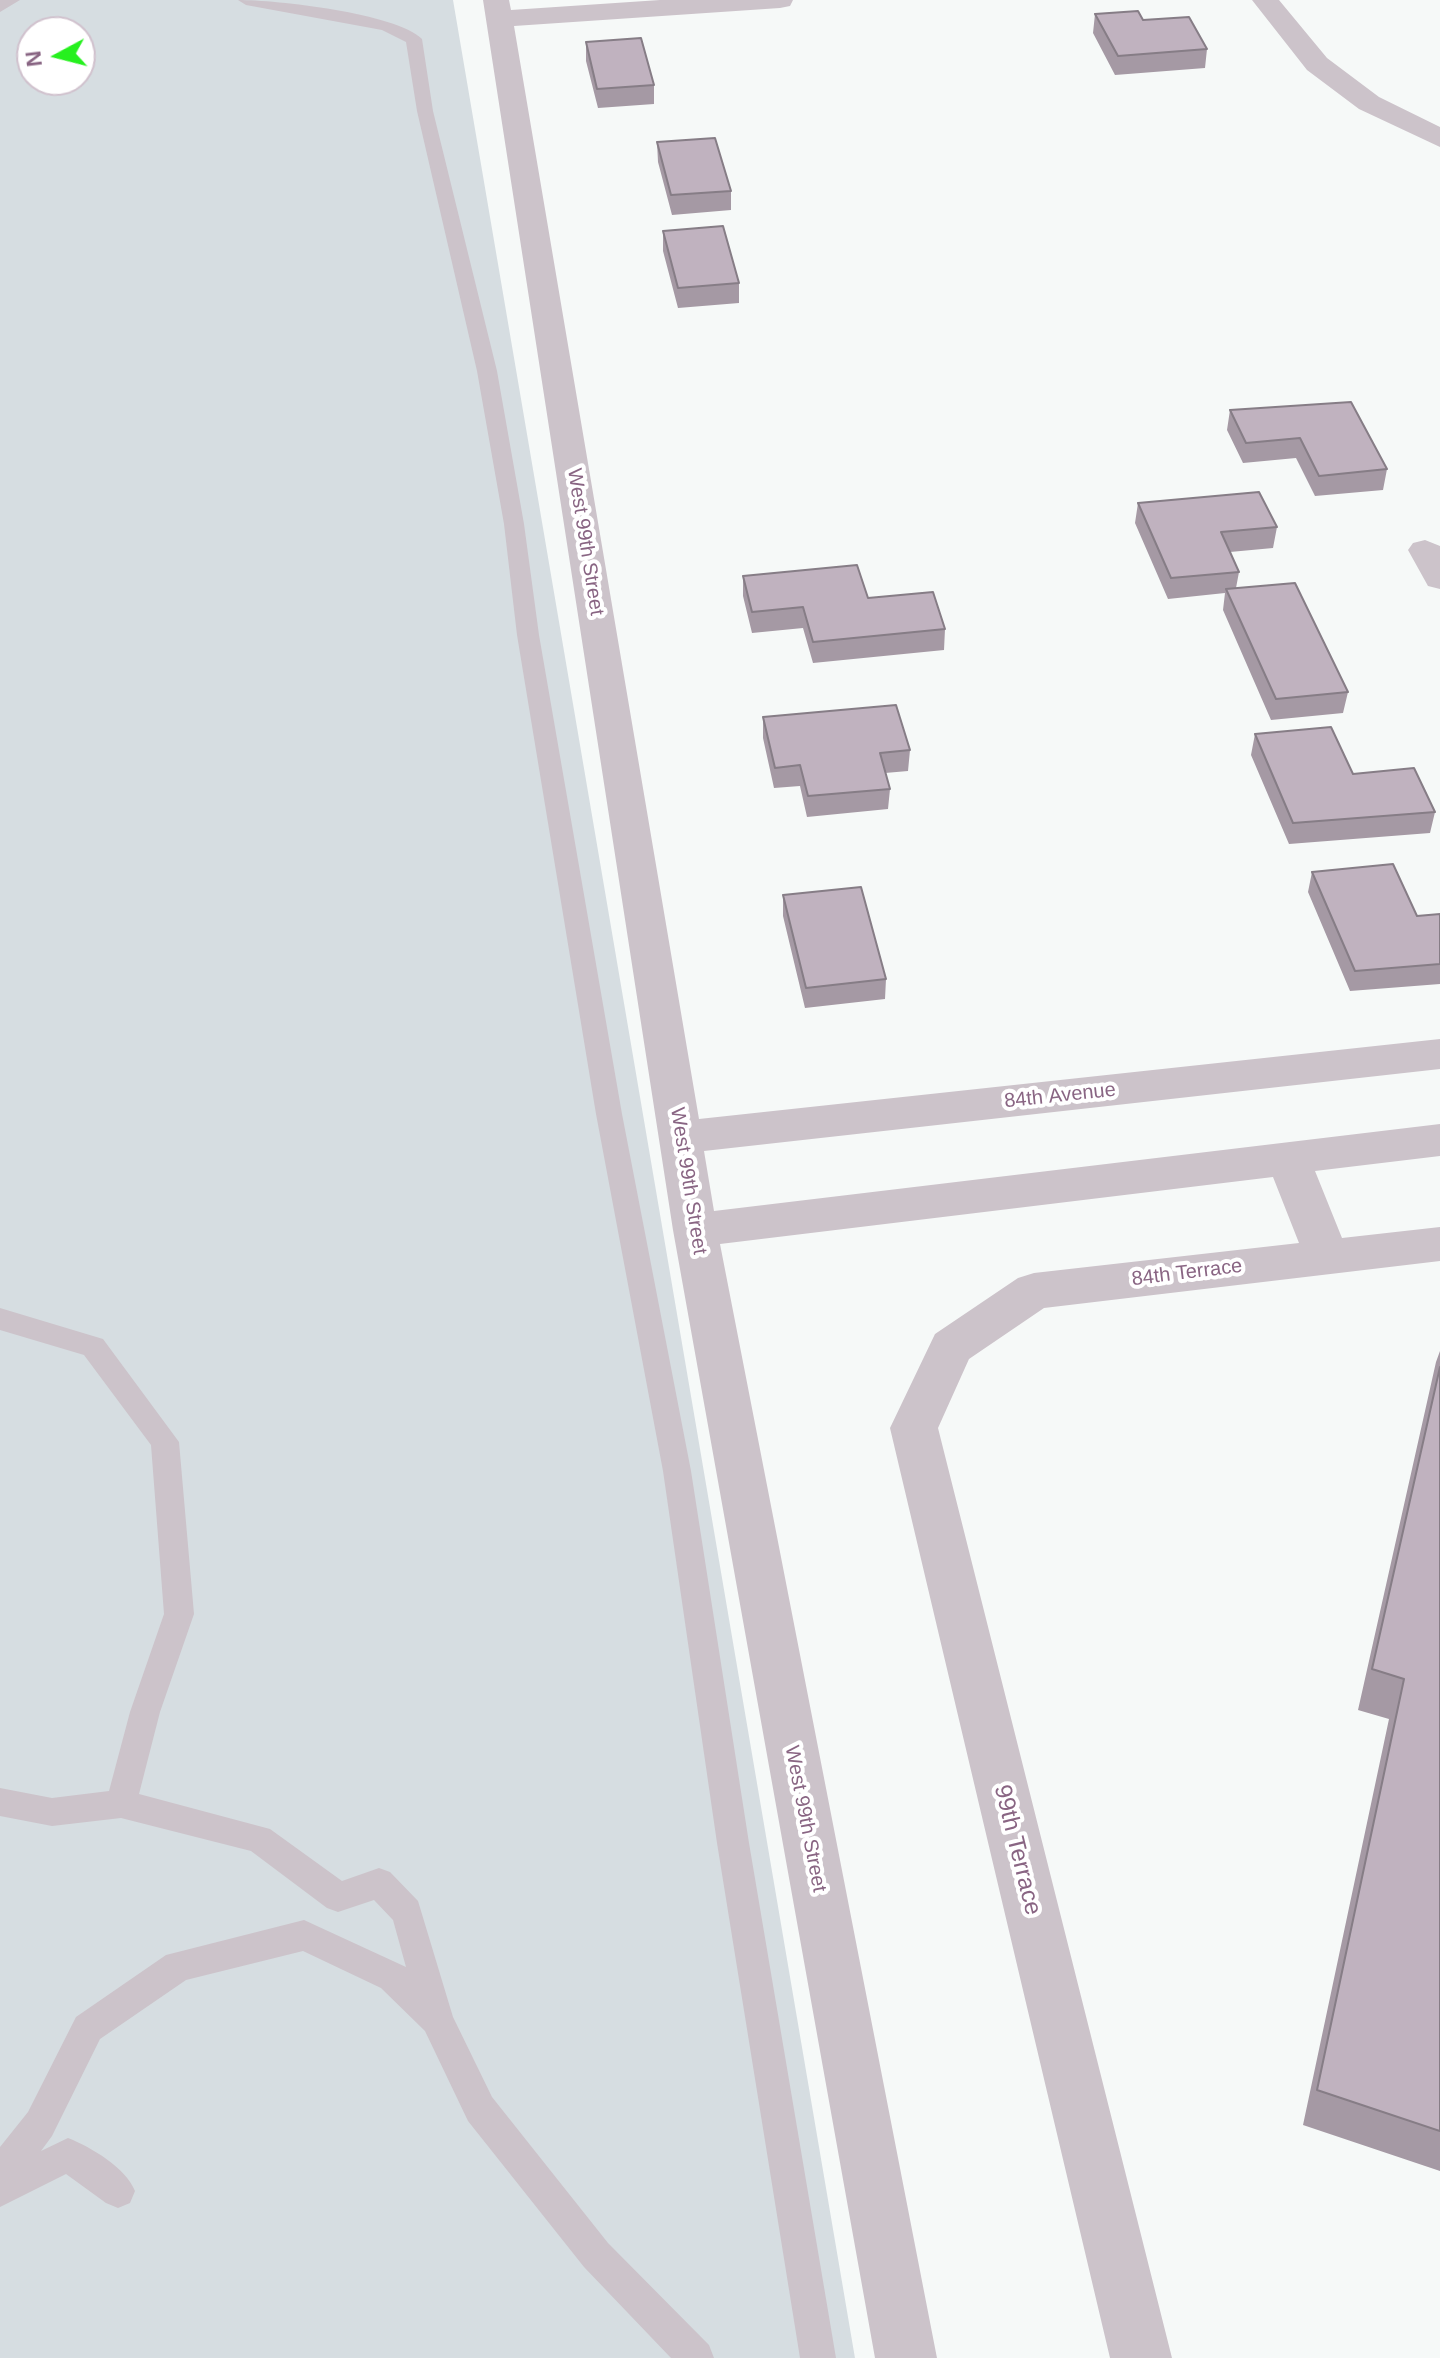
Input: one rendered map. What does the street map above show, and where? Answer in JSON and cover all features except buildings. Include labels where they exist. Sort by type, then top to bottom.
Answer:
[{"type":"street","points":[[498,10],[780,0]]},
{"type":"street","points":[[1265,0],[1317,64],[1369,103],[1440,138]]},
{"type":"street","name":"West 99th Street","points":[[498,10],[695,1230],[906,2358]]},
{"type":"street","name":"84th Avenue","points":[[680,1137],[1440,1054]]},
{"type":"street","points":[[695,1230],[1440,1140]]},
{"type":"street","points":[[1288,1158],[1327,1257]]},
{"type":"street","name":"84th Terrace","points":[[951,1347],[1034,1291],[1440,1244]]},
{"type":"street","name":"99th Terrace","points":[[951,1347],[914,1428],[1141,2358]]},
{"type":"lane","points":[[0,7],[12,0]]},
{"type":"lane","points":[[246,0],[386,26],[414,39],[425,111],[487,371],[514,524],[528,635],[604,1083],[677,1471],[733,1843],[818,2358]]},
{"type":"lane","points":[[0,1319],[93,1347],[165,1442],[179,1614],[145,1712],[121,1804]]},
{"type":"lane","points":[[0,1802],[52,1812],[121,1804],[259,1839],[338,1897],[379,1883],[407,1912],[437,2020],[480,2109],[596,2255],[696,2358]]},
{"type":"lane","points":[[0,2175],[40,2124],[88,2028],[178,1966],[304,1935],[393,1977],[437,2020]]},
{"type":"lane","points":[[0,2190],[68,2155],[118,2191]]},
{"type":"shaded area","points":[[0,0],[453,0],[855,2358],[0,2358]]}]
